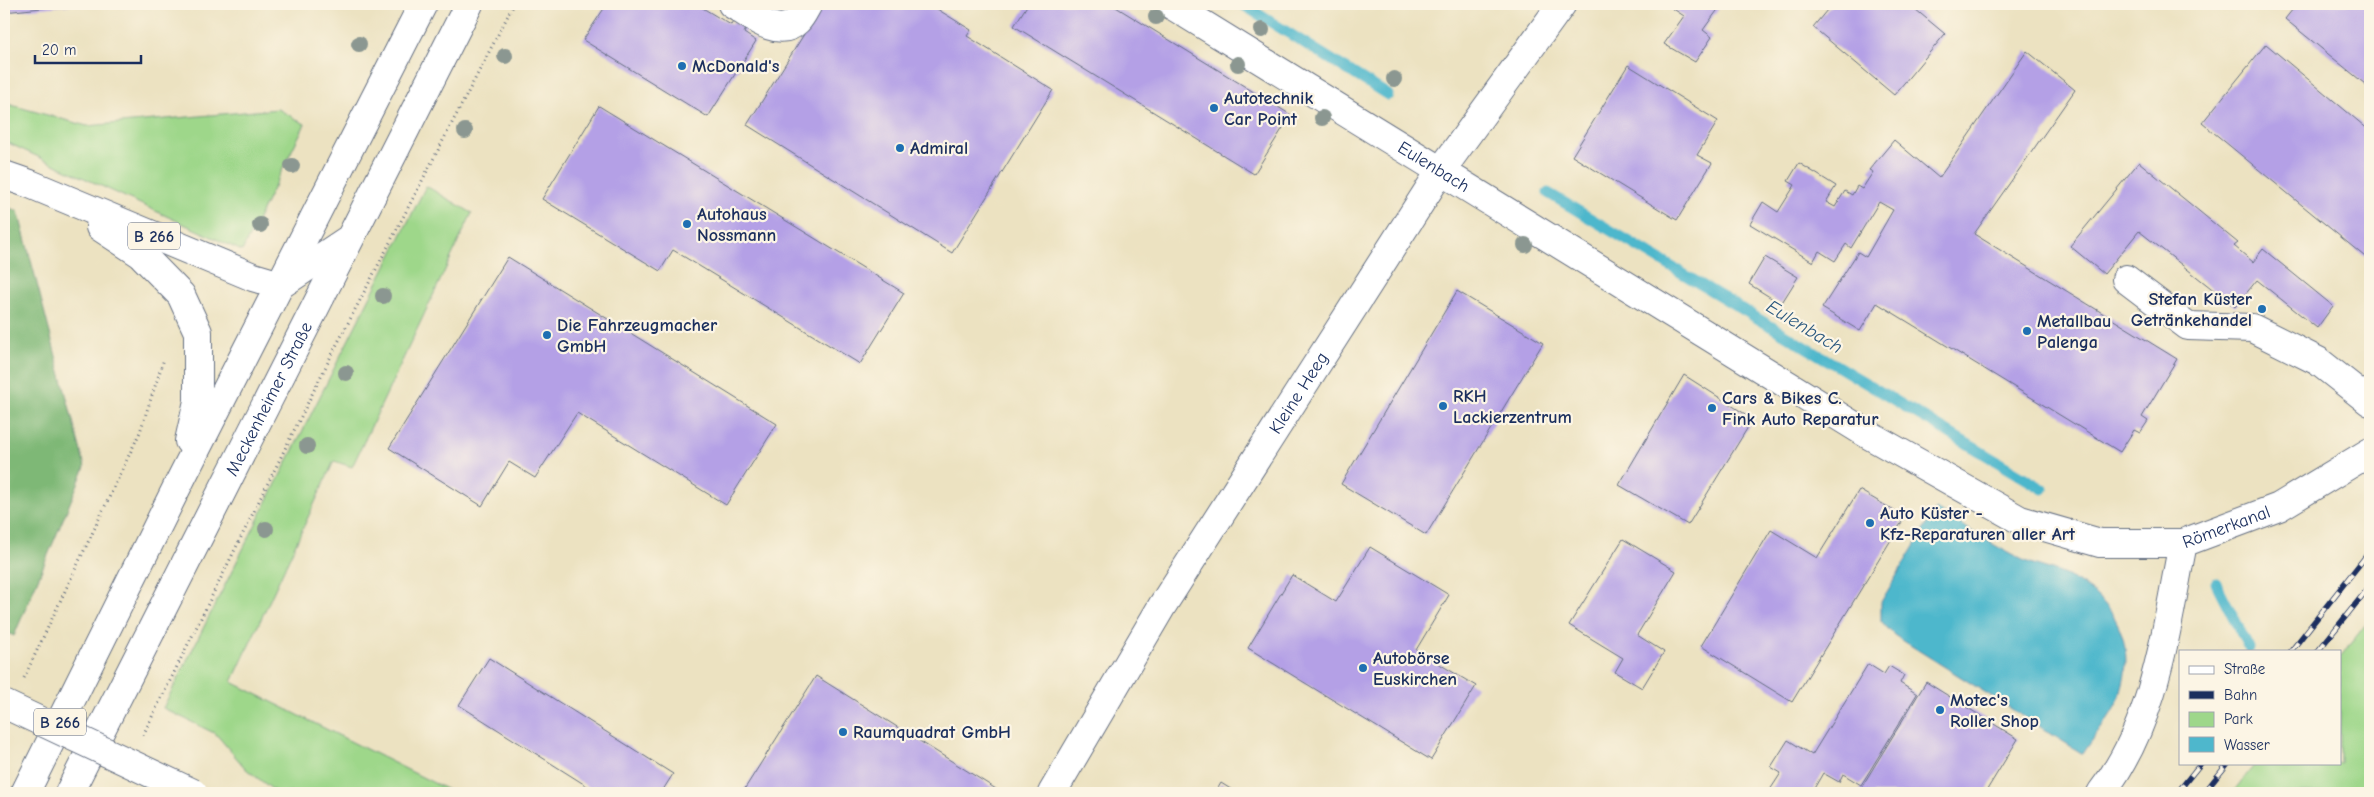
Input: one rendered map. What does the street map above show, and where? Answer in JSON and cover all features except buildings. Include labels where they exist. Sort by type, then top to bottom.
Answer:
[{"type":"main road","points":[[32,786],[181,479],[423,4]]},
{"type":"main road","name":"Meckenheimer Straße","points":[[69,793],[469,4]]},
{"type":"main road","points":[[732,4],[771,26],[784,27],[796,22],[808,4]]},
{"type":"main road","name":"Eulenbach","points":[[1170,4],[1869,435],[2020,520],[2100,543],[2183,543]]},
{"type":"main road","name":"Kleine Heeg","points":[[1052,793],[1162,606],[1440,172],[1562,4]]},
{"type":"main road","name":"B 266","points":[[4,175],[30,184],[240,272],[280,285]]},
{"type":"main road","name":"B 266","points":[[30,184],[141,254],[181,295],[198,332],[198,401],[181,479]]},
{"type":"main road","points":[[280,285],[348,240]]},
{"type":"main road","points":[[2126,279],[2188,326],[2252,328],[2318,361],[2370,402]]},
{"type":"main road","name":"Römerkanal","points":[[2101,793],[2113,778],[2148,706],[2183,543],[2279,507],[2370,452]]},
{"type":"main road","name":"B 266","points":[[9,692],[116,757],[193,793]]},
{"type":"path","points":[[140,740],[334,352],[514,4]]},
{"type":"path","points":[[9,692],[140,432],[166,353],[176,344],[198,332]]},
{"type":"green space","points":[[4,103],[87,126],[278,109],[305,124],[242,251],[4,141]]},
{"type":"green space","points":[[426,186],[472,213],[352,467],[334,461],[232,682],[454,793],[277,793],[246,769],[216,734],[163,708]]},
{"type":"green space","points":[[4,206],[18,211],[85,467],[14,636],[4,631]]},
{"type":"green space","points":[[2370,619],[2370,793],[2232,793],[2255,764],[2342,764],[2342,654]]},
{"type":"water","points":[[1936,509],[2013,555],[2060,573],[2088,588],[2112,614],[2120,629],[2125,646],[2124,681],[2115,706],[2083,754],[1894,635],[1881,621],[1881,602]]},
{"type":"waterway","name":"Eulenbach","points":[[1242,4],[1388,95]]},
{"type":"waterway","name":"Eulenbach","points":[[1548,193],[2043,489]]},
{"type":"waterway","name":"Eulenbach","points":[[2216,583],[2249,648]]},
{"type":"railway","points":[[2292,650],[2370,551]]},
{"type":"railway","points":[[2319,650],[2370,586]]},
{"type":"railway","points":[[2177,793],[2200,764]]},
{"type":"railway","points":[[2204,793],[2227,764]]},
{"type":"place","name":"McDonald's","points":[[682,66]]},
{"type":"place","name":"Autotechnik Car Point","points":[[1214,108]]},
{"type":"place","name":"Admiral","points":[[900,148]]},
{"type":"place","name":"Autohaus Nossmann","points":[[687,224]]},
{"type":"place","name":"Stefan Küster Getränkehandel","points":[[2262,309]]},
{"type":"place","name":"Metallbau Palenga","points":[[2027,331]]},
{"type":"place","name":"Die Fahrzeugmacher GmbH","points":[[547,335]]},
{"type":"place","name":"RKH Lackierzentrum","points":[[1443,406]]},
{"type":"place","name":"Cars & Bikes C. Fink Auto Reparatur","points":[[1712,408]]},
{"type":"place","name":"Auto Küster - Kfz-Reparaturen aller Art","points":[[1870,523]]},
{"type":"place","name":"Autobörse Euskirchen","points":[[1363,668]]},
{"type":"place","name":"Motec's Roller Shop","points":[[1940,710]]},
{"type":"place","name":"Raumquadrat GmbH","points":[[843,732]]}]
